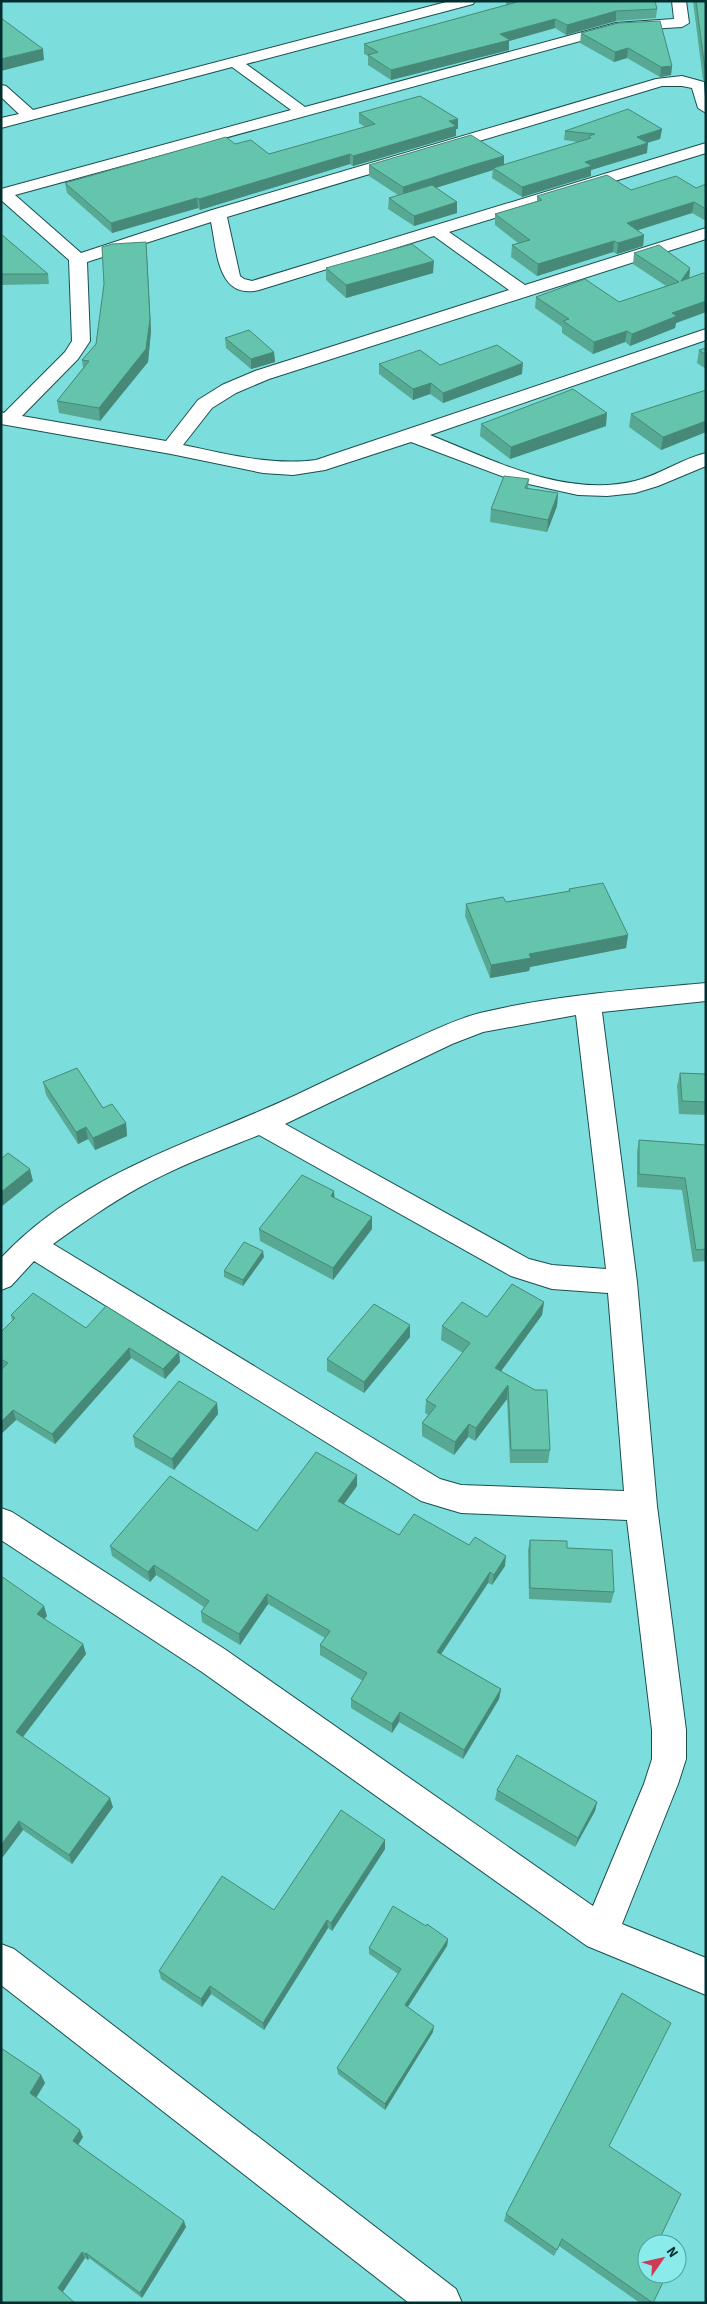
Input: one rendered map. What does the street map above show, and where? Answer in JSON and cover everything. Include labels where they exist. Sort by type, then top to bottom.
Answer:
[{"type":"street","points":[[418,1],[434,11]]},
{"type":"street","points":[[1,123],[468,1]]},
{"type":"street","points":[[2,194],[616,27],[682,23],[679,1]]},
{"type":"street","points":[[234,62],[303,112]]},
{"type":"street","points":[[78,259],[218,214],[662,82],[682,81],[699,85],[706,108]]},
{"type":"street","points":[[1,89],[30,115]]},
{"type":"street","points":[[218,214],[232,277],[238,283],[248,286],[706,148]]},
{"type":"street","points":[[2,194],[78,259],[81,341],[72,355],[4,418]]},
{"type":"street","points":[[436,230],[522,291]]},
{"type":"street","points":[[171,448],[205,404],[228,389],[262,375],[706,233]]},
{"type":"street","points":[[4,418],[171,448],[263,467],[293,469],[318,466],[414,436],[514,399],[706,334]]},
{"type":"street","points":[[414,436],[521,476],[553,486],[584,490],[636,487],[706,459]]},
{"type":"street","points":[[1,1278],[31,1245],[80,1209],[130,1179],[184,1153],[261,1123],[443,1037],[479,1023],[523,1014],[588,1004],[706,992]]},
{"type":"street","points":[[588,1004],[622,1282],[641,1506],[669,1730],[669,1759],[661,1784],[600,1933]]},
{"type":"street","points":[[261,1123],[521,1268],[552,1277],[622,1282]]},
{"type":"street","points":[[31,1245],[432,1491],[461,1499],[641,1506]]},
{"type":"street","points":[[1,1522],[214,1661],[600,1933],[706,1977]]},
{"type":"street","points":[[1,1962],[442,2303]]},
{"type":"building","points":[[655,1],[657,9],[616,11],[567,25],[555,19],[500,34],[510,40],[391,70],[368,55],[378,52],[364,44],[517,2]]},
{"type":"building","points":[[696,1],[706,1],[706,70],[705,69]]},
{"type":"building","points":[[1,18],[43,49],[1,59]]},
{"type":"building","points":[[660,21],[672,66],[661,67],[628,48],[615,52],[581,33],[618,23]]},
{"type":"building","points":[[420,96],[458,119],[449,121],[456,126],[353,156],[350,154],[111,223],[65,183],[226,137],[235,144],[251,140],[269,154],[375,124],[359,113]]},
{"type":"building","points":[[628,109],[662,129],[637,137],[648,143],[585,162],[592,166],[522,187],[493,168],[591,138],[589,136],[595,134],[565,131]]},
{"type":"building","points":[[471,135],[504,156],[403,187],[369,165]]},
{"type":"building","points":[[607,175],[631,190],[676,176],[696,188],[706,184],[706,209],[694,202],[627,223],[644,235],[618,243],[614,241],[538,264],[512,245],[530,240],[495,214],[542,200],[537,196]]},
{"type":"building","points":[[432,185],[457,202],[414,216],[389,198]]},
{"type":"building","points":[[1,234],[48,274],[1,274]]},
{"type":"building","points":[[146,242],[150,319],[146,349],[99,408],[57,401],[89,361],[82,360],[96,344],[104,284],[102,247],[112,244]]},
{"type":"building","points":[[412,244],[434,261],[346,285],[326,268]]},
{"type":"building","points":[[659,245],[690,268],[681,281],[703,273],[706,274],[706,301],[672,313],[677,316],[632,334],[627,331],[594,342],[563,321],[569,319],[536,297],[585,279],[619,302],[679,282],[634,253]]},
{"type":"building","points":[[249,330],[274,352],[251,359],[225,338]]},
{"type":"building","points":[[497,345],[523,363],[443,393],[431,383],[413,389],[379,364],[420,350],[440,365]]},
{"type":"building","points":[[706,348],[706,355],[699,350]]},
{"type":"building","points":[[573,389],[607,413],[511,447],[481,424]]},
{"type":"building","points":[[706,390],[706,421],[663,437],[631,414]]},
{"type":"building","points":[[504,476],[529,479],[525,488],[558,493],[548,520],[491,509]]},
{"type":"building","points":[[603,883],[628,935],[529,954],[531,958],[491,965],[466,904],[503,897],[506,902],[570,891],[569,889]]},
{"type":"building","points":[[77,1068],[103,1108],[112,1104],[126,1123],[93,1138],[86,1127],[76,1132],[43,1082]]},
{"type":"building","points":[[680,1073],[706,1074],[706,1102],[682,1101]]},
{"type":"building","points":[[639,1140],[706,1145],[706,1249],[696,1250],[685,1178],[639,1174]]},
{"type":"building","points":[[8,1153],[30,1169],[1,1192],[1,1159]]},
{"type":"building","points":[[302,1175],[334,1191],[331,1196],[372,1217],[333,1268],[259,1229]]},
{"type":"building","points":[[244,1242],[263,1251],[243,1280],[224,1271]]},
{"type":"building","points":[[512,1284],[544,1302],[495,1368],[535,1390],[547,1390],[550,1450],[511,1450],[508,1385],[476,1428],[469,1424],[455,1442],[422,1423],[436,1406],[426,1400],[470,1343],[442,1326],[462,1302],[487,1317]]},
{"type":"building","points":[[33,1293],[86,1328],[106,1306],[179,1352],[163,1369],[129,1348],[52,1434],[13,1410],[1,1422],[1,1370],[8,1363],[1,1359],[1,1332],[15,1318],[11,1315]]},
{"type":"building","points":[[374,1304],[410,1325],[364,1382],[327,1359]]},
{"type":"building","points":[[179,1381],[217,1403],[172,1459],[133,1436]]},
{"type":"building","points":[[316,1452],[357,1475],[338,1501],[399,1535],[414,1514],[469,1545],[475,1537],[506,1556],[494,1575],[490,1572],[437,1652],[501,1689],[464,1750],[400,1712],[392,1724],[351,1699],[367,1673],[320,1645],[330,1631],[267,1594],[239,1634],[201,1612],[209,1601],[154,1565],[148,1572],[110,1546],[170,1476],[257,1531]]},
{"type":"building","points":[[530,1540],[567,1541],[567,1548],[612,1550],[614,1592],[530,1588]]},
{"type":"building","points":[[1,1576],[44,1606],[37,1614],[83,1644],[16,1732],[110,1798],[69,1855],[19,1821],[1,1845]]},
{"type":"building","points":[[517,1755],[597,1802],[578,1838],[497,1790]]},
{"type":"building","points":[[341,1810],[385,1840],[331,1923],[327,1920],[263,2023],[210,1986],[201,1999],[159,1971],[222,1876],[274,1910]]},
{"type":"building","points":[[393,1906],[426,1926],[427,1924],[448,1939],[405,2005],[434,2026],[385,2104],[337,2068],[401,1969],[369,1948]]},
{"type":"building","points":[[622,1993],[671,2023],[609,2146],[681,2194],[662,2234],[637,2234],[637,2284],[662,2284],[653,2303],[562,2239],[557,2250],[506,2214]]},
{"type":"building","points":[[1,2048],[41,2075],[30,2093],[80,2130],[73,2141],[184,2221],[140,2293],[82,2252],[58,2288],[75,2303],[1,2303]]}]
